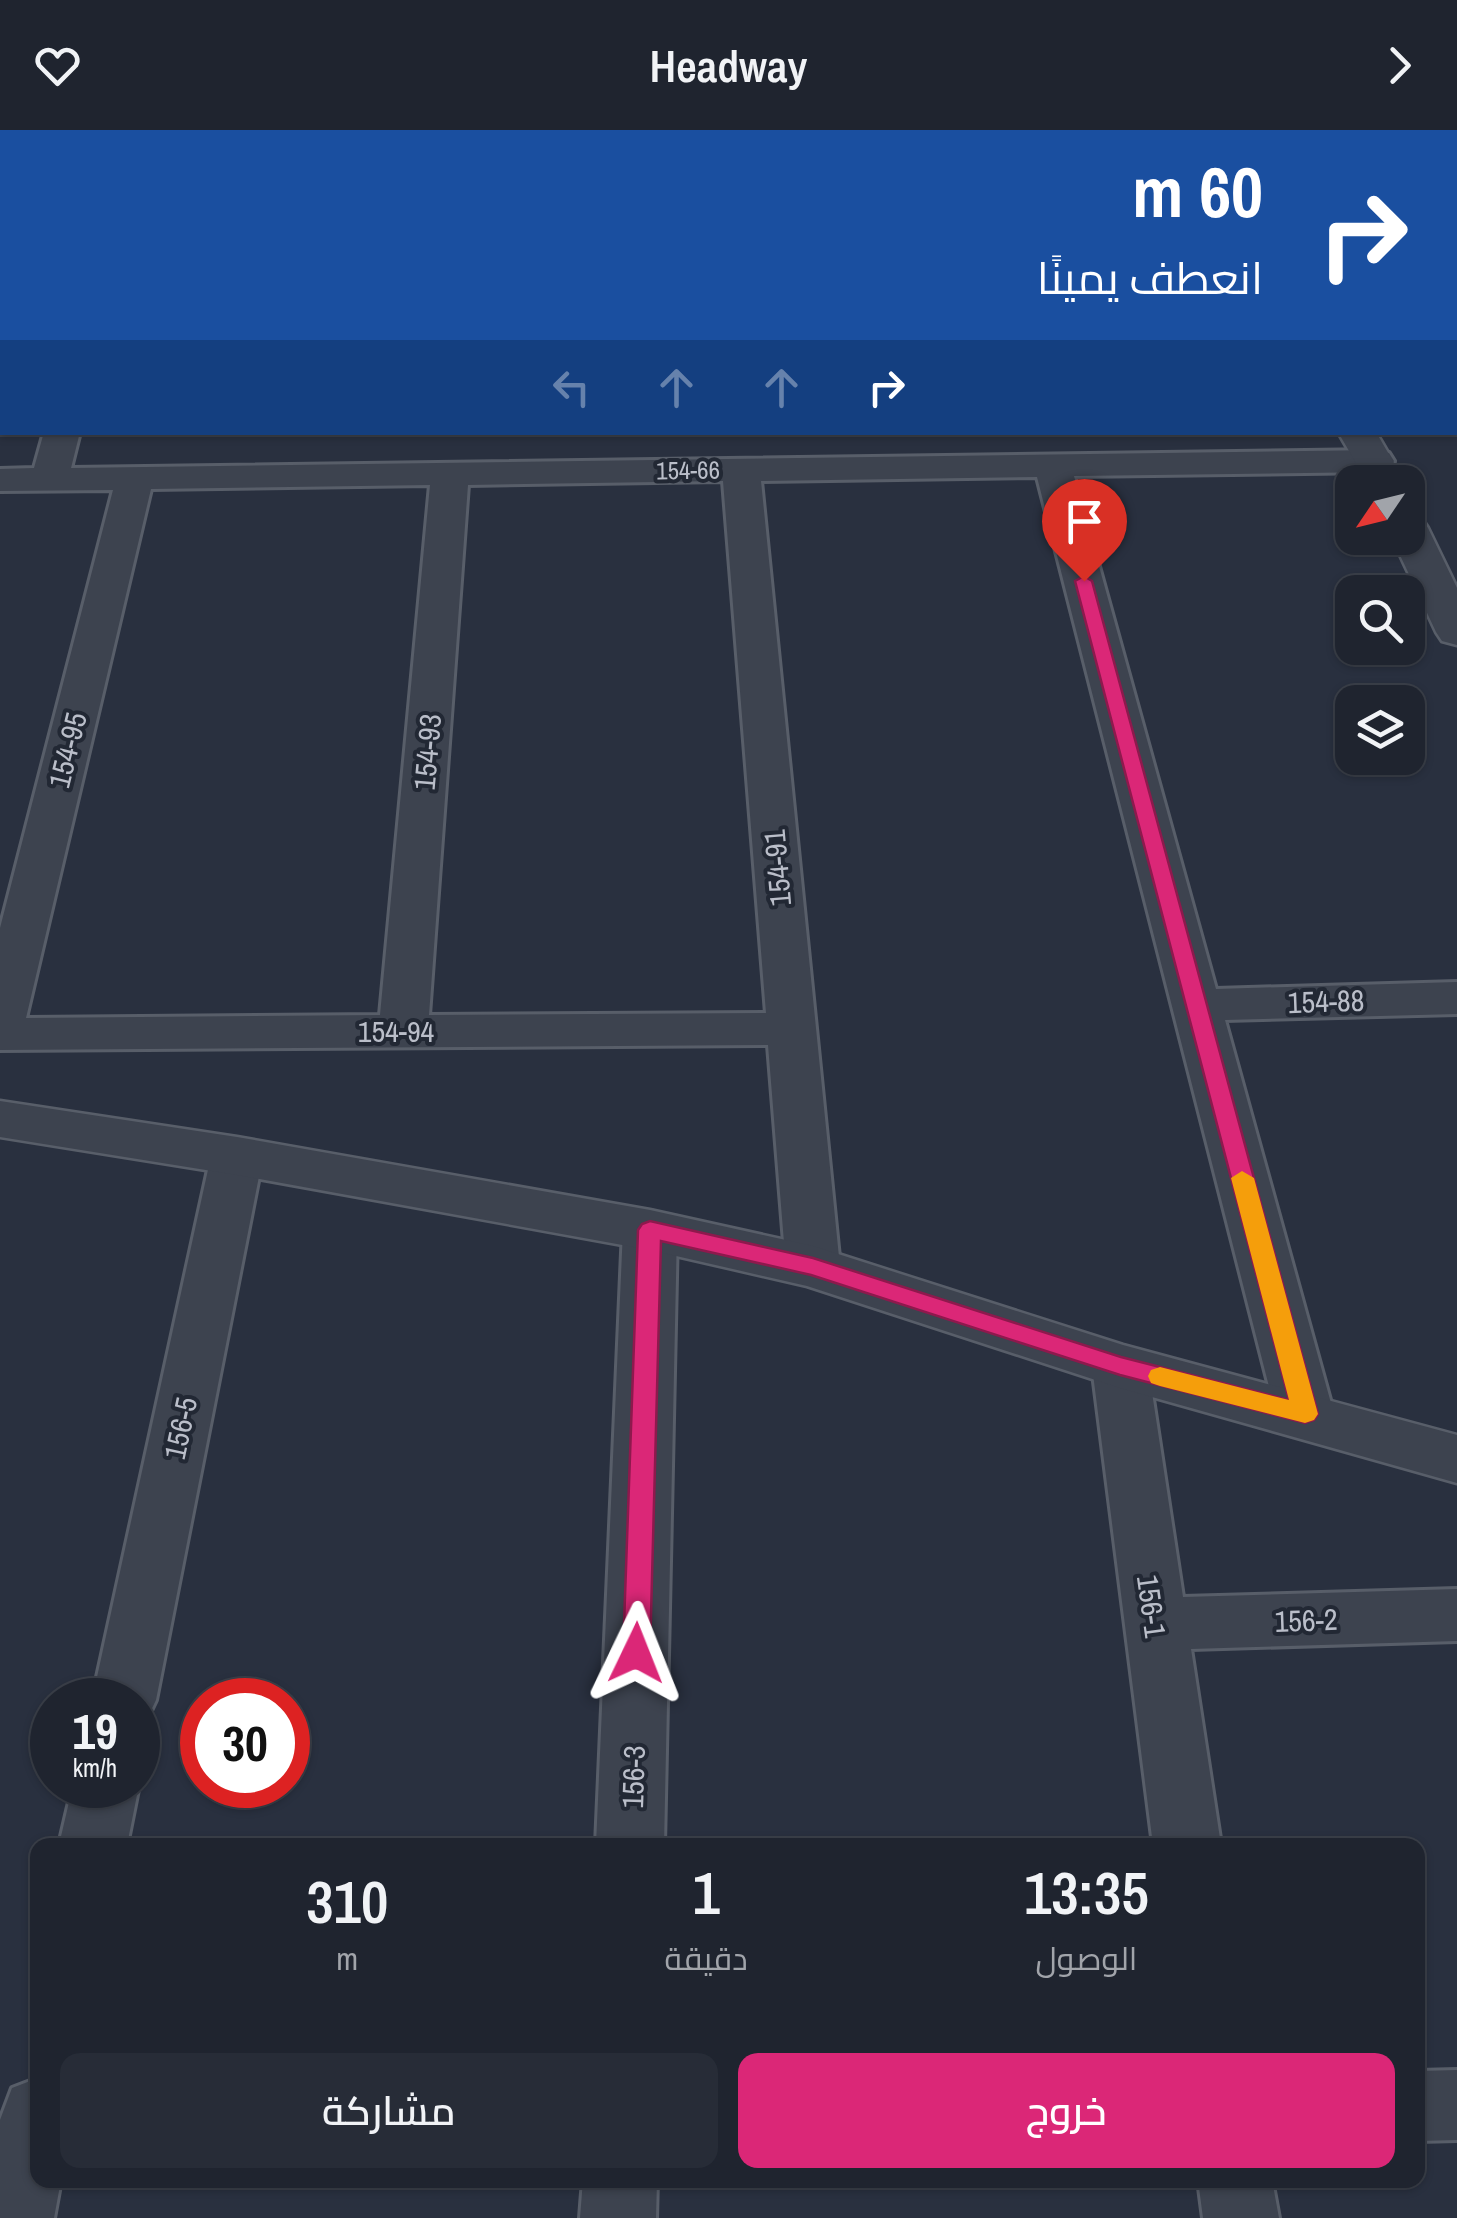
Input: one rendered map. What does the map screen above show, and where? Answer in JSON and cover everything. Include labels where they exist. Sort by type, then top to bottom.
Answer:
[{"type":"street","points":[[50,479],[61,435]]},
{"type":"street","points":[[653,435],[655,471]]},
{"type":"street","name":"154-66","points":[[0,480],[135,478],[350,461],[450,474],[1373,459]]},
{"type":"street","points":[[1053,466],[1305,1414]]},
{"type":"street","name":"154-91","points":[[741,470],[813,1267]]},
{"type":"street","name":"154-93","points":[[403,1030],[450,474]]},
{"type":"street","name":"154-95","points":[[0,1023],[135,478]]},
{"type":"street","points":[[1421,555],[1457,632]]},
{"type":"street","name":"154-88","points":[[1196,1004],[1457,998]]},
{"type":"street","name":"154-94","points":[[0,1034],[792,1029]]},
{"type":"street","points":[[0,1119],[237,1156],[650,1230],[813,1267],[1120,1366],[1457,1458]]},
{"type":"street","name":"156-5","points":[[129,1678],[237,1156]]},
{"type":"street","name":"156-3","points":[[630,1838],[650,1230]]},
{"type":"street","name":"156-1","points":[[1120,1366],[1185,1838]]},
{"type":"street","name":"156-2","points":[[1154,1624],[1457,1616]]},
{"type":"street","points":[[95,1838],[101,1808]]},
{"type":"street","points":[[1425,2106],[1457,2105]]},
{"type":"street","points":[[16,2218],[30,2151]]},
{"type":"street","points":[[618,2218],[620,2188]]},
{"type":"street","points":[[1237,2188],[1241,2218]]},
{"type":"slow traffic","points":[[1160,1376],[1305,1414],[1242,1178]]},
{"type":"route","points":[[636,1653],[650,1230],[813,1267],[1120,1366],[1305,1414],[1084,581]]}]
